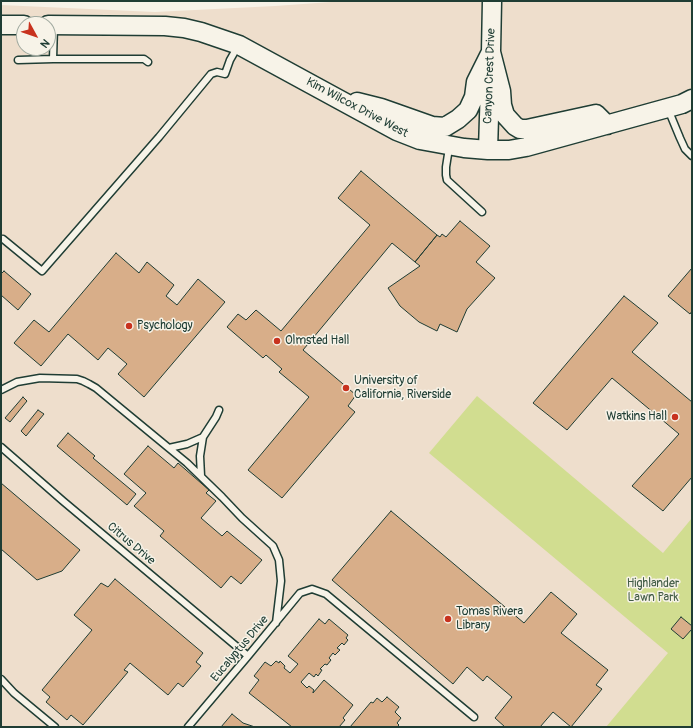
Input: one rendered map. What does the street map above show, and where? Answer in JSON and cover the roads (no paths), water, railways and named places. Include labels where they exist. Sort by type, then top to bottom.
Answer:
[{"type":"street","name":"Canyon Crest Drive","points":[[488,150],[492,1]]},
{"type":"street","points":[[1,25],[16,25]]},
{"type":"street","name":"Kim Wilcox Drive West","points":[[56,25],[165,26],[201,32],[238,45],[397,131],[420,140],[449,146],[488,150],[515,149],[668,108],[692,99]]},
{"type":"street","points":[[330,95],[381,108],[432,126],[445,127],[458,119],[468,110],[474,97],[476,82],[491,52]]},
{"type":"street","points":[[491,52],[501,91],[502,105],[506,115],[515,126],[520,129],[527,129],[596,114],[607,125]]},
{"type":"lane","points":[[3,239],[42,271],[212,74],[217,72],[224,74],[238,45]]},
{"type":"lane","points":[[18,60],[53,58],[144,60],[148,62]]},
{"type":"lane","points":[[668,108],[685,149],[692,156]]},
{"type":"lane","points":[[449,146],[446,167],[447,180],[482,212]]},
{"type":"lane","points":[[1,390],[17,382],[40,378],[77,379],[89,384],[168,448],[201,476],[242,518],[273,546],[279,560],[282,581],[276,623]]},
{"type":"lane","points":[[201,476],[200,456],[203,437],[219,410]]},
{"type":"lane","points":[[168,448],[188,444],[203,437]]},
{"type":"lane","name":"Citrus Drive","points":[[1,447],[248,656]]},
{"type":"lane","name":"Eucalyptus Drive","points":[[188,727],[300,593],[312,589],[326,594],[474,717]]},
{"type":"lane","points":[[1,679],[14,693],[55,727]]},
{"type":"place","name":"Psychology","points":[[129,326]]},
{"type":"place","name":"Olmsted Hall","points":[[277,341]]},
{"type":"place","name":"University of California, Riverside","points":[[346,388]]},
{"type":"place","name":"Watkins Hall","points":[[675,417]]},
{"type":"place","name":"Tomas Rivera Library","points":[[448,619]]},
{"type":"park label","name":"Highlander Lawn Park","points":[[653,591]]}]
